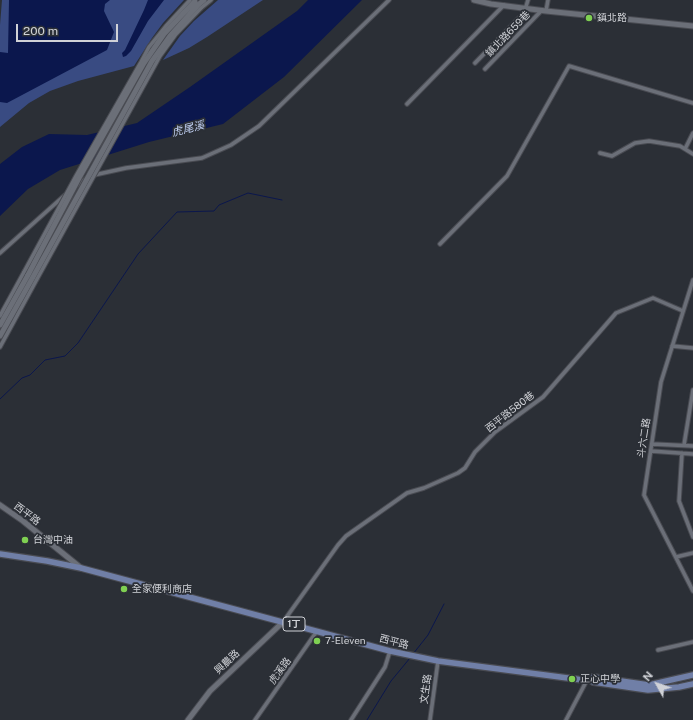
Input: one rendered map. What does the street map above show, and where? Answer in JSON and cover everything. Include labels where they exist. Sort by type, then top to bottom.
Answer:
[{"type":"main road","points":[[0,325],[30,276],[152,61],[196,3],[204,0]]},
{"type":"main road","points":[[474,0],[491,4],[693,26]]},
{"type":"main road","points":[[0,336],[30,276]]},
{"type":"main road","name":"西平路","points":[[0,505],[81,568]]},
{"type":"main road","name":"西平路","points":[[0,554],[47,560],[81,568],[390,651],[438,661],[588,680],[648,690],[693,684]]},
{"type":"main road","name":"興農路","points":[[188,720],[210,691],[283,622]]},
{"type":"main road","name":"西平路","points":[[588,680],[593,677],[649,685],[693,675]]},
{"type":"street","points":[[0,347],[30,276],[76,176],[149,48],[166,26],[196,3],[211,0]]},
{"type":"street","points":[[0,253],[60,199],[87,178],[98,173],[126,168],[202,158],[231,145],[259,126],[389,0]]},
{"type":"street","points":[[475,63],[524,13],[528,0]]},
{"type":"street","points":[[544,10],[548,0]]},
{"type":"street","points":[[407,104],[504,5]]},
{"type":"street","name":"鎮北路659巷","points":[[485,69],[544,10]]},
{"type":"street","points":[[440,244],[507,176],[569,66],[693,103]]},
{"type":"street","points":[[685,149],[693,133]]},
{"type":"street","points":[[600,153],[612,156],[635,143],[649,141],[680,146],[693,154]]},
{"type":"street","points":[[0,316],[30,276]]},
{"type":"street","name":"斗六二路","points":[[693,280],[660,382],[644,495],[691,584],[693,591]]},
{"type":"street","name":"西平路580巷","points":[[283,622],[346,536],[407,493],[424,488],[458,473],[465,468],[475,452],[495,432],[543,397],[616,313],[652,298],[683,311]]},
{"type":"street","points":[[672,346],[693,348]]},
{"type":"street","points":[[684,445],[693,390]]},
{"type":"street","points":[[652,444],[693,446]]},
{"type":"street","points":[[651,451],[693,454]]},
{"type":"street","points":[[682,453],[679,501],[693,537]]},
{"type":"street","points":[[676,557],[693,553]]},
{"type":"street","name":"虎溪路","points":[[255,720],[317,631]]},
{"type":"street","points":[[658,650],[693,642]]},
{"type":"street","points":[[351,720],[385,667],[390,651]]},
{"type":"street","name":"文生路","points":[[430,720],[438,661]]},
{"type":"street","points":[[566,720],[588,680]]},
{"type":"shaded area","points":[[2,0],[184,0],[163,23],[134,66],[78,81],[50,91],[29,103],[0,127],[0,25]]},
{"type":"shaded area","points":[[218,0],[263,0],[189,48],[163,60],[180,36],[194,21]]},
{"type":"water","points":[[9,0],[110,0],[105,4],[104,11],[114,32],[107,50],[7,103],[0,102],[0,52],[8,53]]},
{"type":"water","points":[[148,0],[164,0],[148,21],[131,51],[123,57],[122,53],[125,50]]},
{"type":"water","name":"虎尾溪","points":[[308,0],[362,0],[284,77],[223,124],[149,142],[60,170],[28,189],[0,216],[0,164],[22,147],[49,134],[87,135],[137,123],[297,11]]},
{"type":"waterway","points":[[0,399],[22,378],[30,375],[45,360],[65,356],[78,343],[138,254],[177,212],[214,211],[219,205],[248,193],[282,200]]},
{"type":"waterway","points":[[413,654],[428,635],[444,604]]},
{"type":"waterway","points":[[367,720],[391,681],[410,658]]},
{"type":"place","name":"鎮北路","points":[[589,18]]},
{"type":"place","name":"台灣中油","points":[[25,540]]},
{"type":"place","name":"全家便利商店","points":[[124,589]]},
{"type":"place","name":"7-Eleven","points":[[317,641]]},
{"type":"place","name":"正心中學","points":[[572,679]]}]
